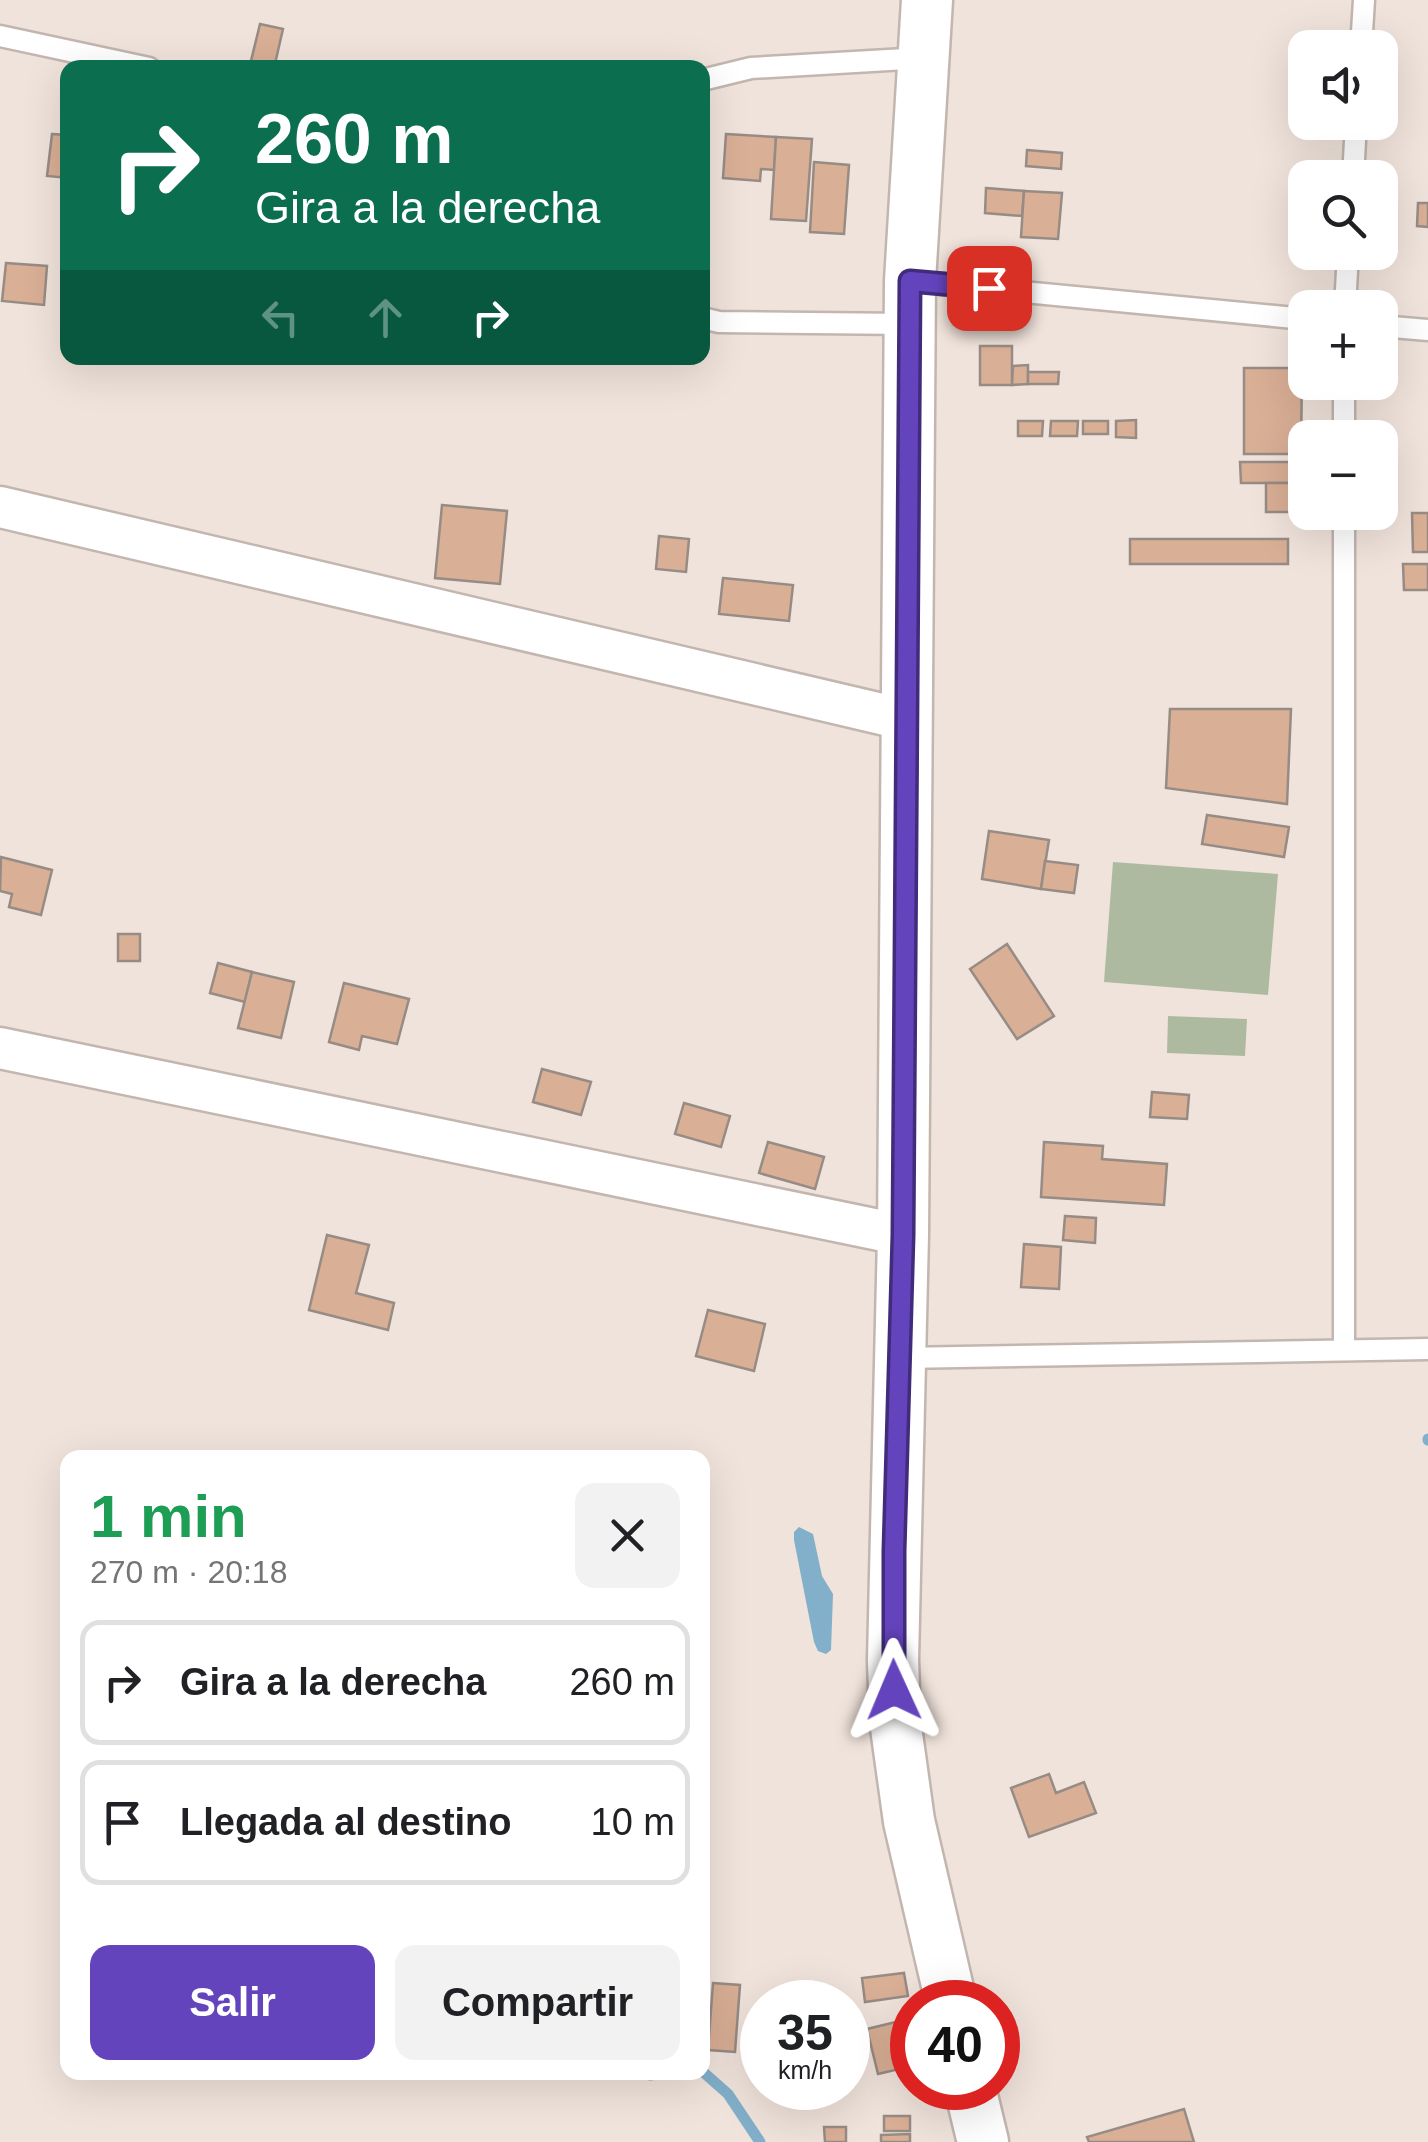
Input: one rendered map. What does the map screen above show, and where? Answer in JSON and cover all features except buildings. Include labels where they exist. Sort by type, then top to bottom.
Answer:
[{"type":"street","points":[[927,0],[910,302],[903,1235],[893,1660],[895,1720],[909,1821],[946,1980]]},
{"type":"street","points":[[0,506],[907,720]]},
{"type":"street","points":[[0,1048],[903,1235]]},
{"type":"street","points":[[975,2110],[983,2142]]},
{"type":"lane","points":[[1362,30],[1364,0]]},
{"type":"lane","points":[[0,36],[112,60]]},
{"type":"lane","points":[[710,78],[751,68],[922,58]]},
{"type":"lane","points":[[710,320],[910,302],[1288,318]]},
{"type":"lane","points":[[1398,328],[1428,330]]},
{"type":"lane","points":[[1344,530],[1344,1350]]},
{"type":"lane","points":[[900,1358],[1428,1349]]},
{"type":"green space","points":[[1113,862],[1278,874],[1268,995],[1104,982]]},
{"type":"green space","points":[[1168,1016],[1247,1019],[1245,1056],[1167,1053]]},
{"type":"water","points":[[799,1527],[813,1534],[822,1576],[833,1594],[831,1650],[826,1654],[818,1651],[814,1642],[794,1540]]},
{"type":"waterway","points":[[710,2078],[728,2094],[760,2142]]},
{"type":"route","points":[[894,1690],[903,1235],[910,281],[989,288]]}]
